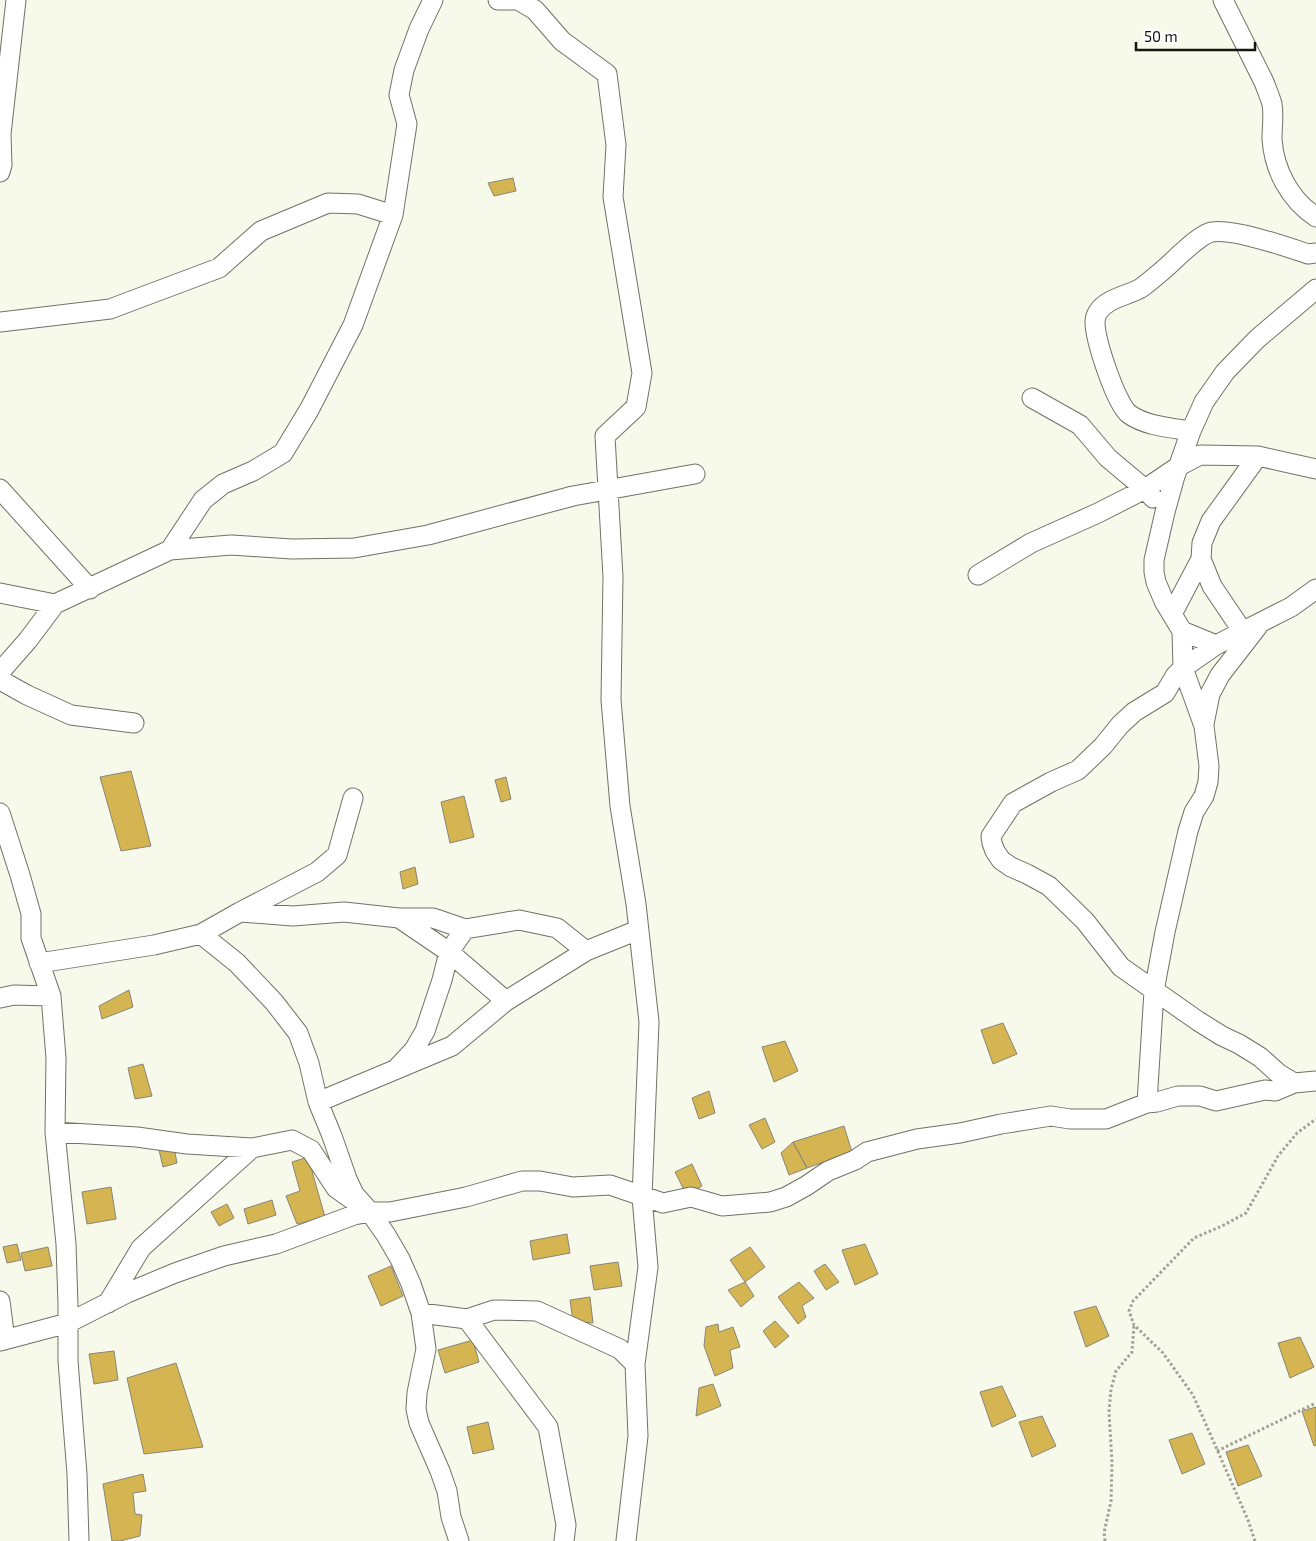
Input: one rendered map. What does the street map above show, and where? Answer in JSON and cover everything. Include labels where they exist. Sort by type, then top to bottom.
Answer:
[{"type":"street","points":[[0,172],[2,166],[1,134],[16,0]]},
{"type":"street","points":[[170,550],[204,500],[223,484],[253,471],[283,453],[309,410],[353,325],[393,215],[407,124],[399,95],[404,70],[419,29],[434,0]]},
{"type":"street","points":[[498,0],[518,0],[535,10],[562,41],[607,74],[616,145],[613,197],[642,373],[636,407],[605,436],[613,577],[611,700],[620,806],[636,904],[649,1022],[642,1197],[648,1267],[635,1364],[638,1436],[626,1541]]},
{"type":"street","points":[[1223,0],[1264,82],[1269,96],[1273,115],[1272,139],[1280,174],[1296,200],[1316,217]]},
{"type":"street","points":[[0,322],[110,309],[219,268],[261,231],[328,203],[358,204],[393,215]]},
{"type":"street","points":[[1316,253],[1308,254],[1258,238],[1222,231],[1212,232],[1200,238],[1141,288],[1101,307],[1096,314],[1095,322],[1096,333],[1112,384],[1122,406],[1130,414],[1192,444],[1316,469]]},
{"type":"street","points":[[1147,1103],[1154,991],[1165,932],[1188,832],[1194,812],[1204,796],[1208,782],[1209,766],[1204,726],[1183,668],[1182,631],[1156,582],[1154,560],[1165,512],[1179,466],[1192,444],[1204,402],[1225,372],[1257,339],[1316,289]]},
{"type":"street","points":[[1032,398],[1080,425],[1108,458],[1145,489],[1165,512]]},
{"type":"street","points":[[1172,614],[1201,559],[1202,543],[1211,521],[1258,456]]},
{"type":"street","points":[[978,575],[1031,543],[1098,513],[1145,489],[1179,466]]},
{"type":"street","points":[[0,672],[28,640],[55,604],[170,550],[231,545],[292,548],[354,548],[428,535],[573,496],[695,474]]},
{"type":"street","points":[[0,489],[90,589]]},
{"type":"street","points":[[1201,559],[1212,586],[1242,632]]},
{"type":"street","points":[[1294,1083],[1279,1074],[1260,1057],[1222,1036],[1121,967],[1085,921],[1049,886],[1001,860],[995,851],[991,836],[1013,803],[1050,782],[1078,770],[1134,712],[1165,692],[1175,676],[1183,668],[1216,645],[1291,607],[1316,589]]},
{"type":"street","points":[[0,593],[55,604]]},
{"type":"street","points":[[1204,726],[1210,694],[1220,675],[1261,622]]},
{"type":"street","points":[[1182,631],[1216,645]]},
{"type":"street","points":[[0,680],[27,695],[71,715],[134,723]]},
{"type":"street","points":[[39,963],[154,945],[201,934],[316,872],[337,855],[353,798]]},
{"type":"street","points":[[0,813],[3,838],[20,875],[30,914],[32,938],[51,996],[56,1058],[55,1132],[66,1244],[68,1361],[77,1474],[79,1541]]},
{"type":"street","points":[[240,912],[293,916],[344,912],[399,918],[433,918],[465,929],[519,920],[557,928],[586,951]]},
{"type":"street","points":[[399,918],[449,952],[506,1001]]},
{"type":"street","points":[[394,1070],[414,1050],[425,1031],[449,952],[465,929]]},
{"type":"street","points":[[318,1102],[452,1046],[506,1001],[586,951],[638,930]]},
{"type":"street","points":[[201,934],[237,963],[274,1002],[298,1032],[309,1062],[318,1102],[332,1136],[346,1180],[354,1194],[370,1212],[386,1235],[400,1259],[421,1313],[426,1349],[417,1393],[416,1409],[447,1491],[451,1517],[459,1541]]},
{"type":"street","points":[[0,998],[51,996]]},
{"type":"street","points":[[0,1301],[3,1340],[68,1323],[167,1276],[224,1256],[276,1244],[354,1215],[370,1212],[390,1212],[466,1197],[522,1181],[540,1181],[573,1187],[610,1186],[663,1203],[691,1197],[722,1206],[770,1202],[786,1197],[828,1171],[855,1160],[867,1152],[917,1139],[1051,1116],[1070,1120],[1106,1119],[1147,1103],[1178,1096],[1190,1095],[1216,1101],[1265,1090],[1275,1091],[1294,1083],[1316,1082]]},
{"type":"street","points":[[55,1132],[137,1136],[187,1144],[252,1148],[292,1140],[311,1150],[336,1188],[370,1212]]},
{"type":"street","points":[[108,1303],[141,1248],[252,1148]]},
{"type":"street","points":[[421,1313],[467,1320],[494,1310],[537,1312],[620,1349],[635,1364]]},
{"type":"street","points":[[467,1320],[548,1427],[566,1525],[564,1541]]},
{"type":"path","points":[[1105,1541],[1104,1533],[1111,1501],[1112,1462],[1108,1412],[1116,1371],[1132,1352],[1134,1325],[1129,1311],[1133,1301],[1194,1238],[1246,1213],[1278,1156],[1297,1133],[1316,1119]]},
{"type":"path","points":[[1134,1325],[1163,1353],[1194,1394],[1248,1520],[1255,1541]]},
{"type":"path","points":[[1217,1451],[1316,1403]]},
{"type":"building","points":[[513,178],[516,191],[494,196],[488,183]]},
{"type":"building","points":[[131,771],[151,846],[121,851],[100,777]]},
{"type":"building","points":[[506,777],[511,799],[501,802],[495,780]]},
{"type":"building","points":[[464,796],[474,837],[450,843],[441,802]]},
{"type":"building","points":[[415,867],[418,884],[403,889],[400,872]]},
{"type":"building","points":[[129,990],[133,1007],[102,1019],[99,1006]]},
{"type":"building","points":[[1003,1023],[1017,1054],[993,1064],[981,1030]]},
{"type":"building","points":[[785,1041],[798,1071],[774,1082],[762,1047]]},
{"type":"building","points":[[143,1064],[152,1096],[135,1099],[128,1068]]},
{"type":"building","points":[[709,1091],[715,1113],[699,1119],[692,1098]]},
{"type":"building","points":[[765,1118],[775,1142],[762,1149],[749,1125]]},
{"type":"building","points":[[844,1126],[852,1152],[807,1168],[793,1142]]},
{"type":"building","points":[[793,1142],[807,1168],[789,1175],[781,1153]]},
{"type":"building","points":[[174,1147],[177,1163],[163,1167],[159,1150]]},
{"type":"building","points":[[308,1157],[325,1217],[297,1224],[286,1196],[300,1191],[292,1162]]},
{"type":"building","points":[[692,1164],[702,1186],[686,1194],[675,1172]]},
{"type":"building","points":[[111,1187],[116,1219],[87,1224],[82,1192]]},
{"type":"building","points":[[272,1200],[276,1215],[248,1224],[244,1209]]},
{"type":"building","points":[[227,1204],[234,1218],[219,1226],[211,1212]]},
{"type":"building","points":[[567,1234],[570,1253],[533,1260],[530,1241]]},
{"type":"building","points":[[17,1244],[21,1260],[7,1263],[3,1247]]},
{"type":"building","points":[[865,1244],[878,1274],[855,1285],[842,1250]]},
{"type":"building","points":[[48,1247],[52,1266],[25,1271],[21,1253]]},
{"type":"building","points":[[750,1247],[765,1267],[745,1282],[730,1260]]},
{"type":"building","points":[[618,1262],[622,1286],[594,1290],[590,1266]]},
{"type":"building","points":[[825,1264],[839,1282],[826,1290],[814,1271]]},
{"type":"building","points":[[391,1266],[403,1296],[381,1306],[368,1276]]},
{"type":"building","points":[[745,1282],[754,1296],[741,1307],[728,1290]]},
{"type":"building","points":[[799,1282],[814,1298],[802,1306],[806,1317],[798,1324],[778,1297]]},
{"type":"building","points":[[590,1297],[593,1323],[573,1321],[570,1300]]},
{"type":"building","points":[[1096,1306],[1109,1336],[1086,1347],[1074,1312]]},
{"type":"building","points":[[775,1321],[789,1336],[775,1348],[763,1331]]},
{"type":"building","points":[[718,1324],[719,1332],[733,1327],[740,1347],[730,1350],[733,1368],[715,1376],[704,1346],[706,1327]]},
{"type":"building","points":[[1300,1337],[1314,1367],[1290,1378],[1278,1343]]},
{"type":"building","points":[[473,1340],[479,1362],[445,1373],[438,1350]]},
{"type":"building","points":[[114,1351],[118,1380],[94,1384],[89,1354]]},
{"type":"building","points":[[176,1363],[203,1447],[144,1454],[127,1378]]},
{"type":"building","points":[[713,1384],[721,1406],[696,1416],[699,1388]]},
{"type":"building","points":[[1002,1386],[1016,1416],[992,1427],[980,1392]]},
{"type":"building","points":[[1316,1407],[1316,1445],[1314,1446],[1302,1411]]},
{"type":"building","points":[[1042,1416],[1056,1446],[1032,1457],[1019,1422]]},
{"type":"building","points":[[488,1422],[494,1449],[473,1454],[467,1427]]},
{"type":"building","points":[[1192,1433],[1205,1464],[1182,1474],[1169,1440]]},
{"type":"building","points":[[1248,1445],[1262,1476],[1238,1486],[1226,1452]]},
{"type":"building","points":[[143,1474],[146,1491],[133,1493],[135,1514],[142,1515],[140,1536],[112,1541],[103,1484]]}]
